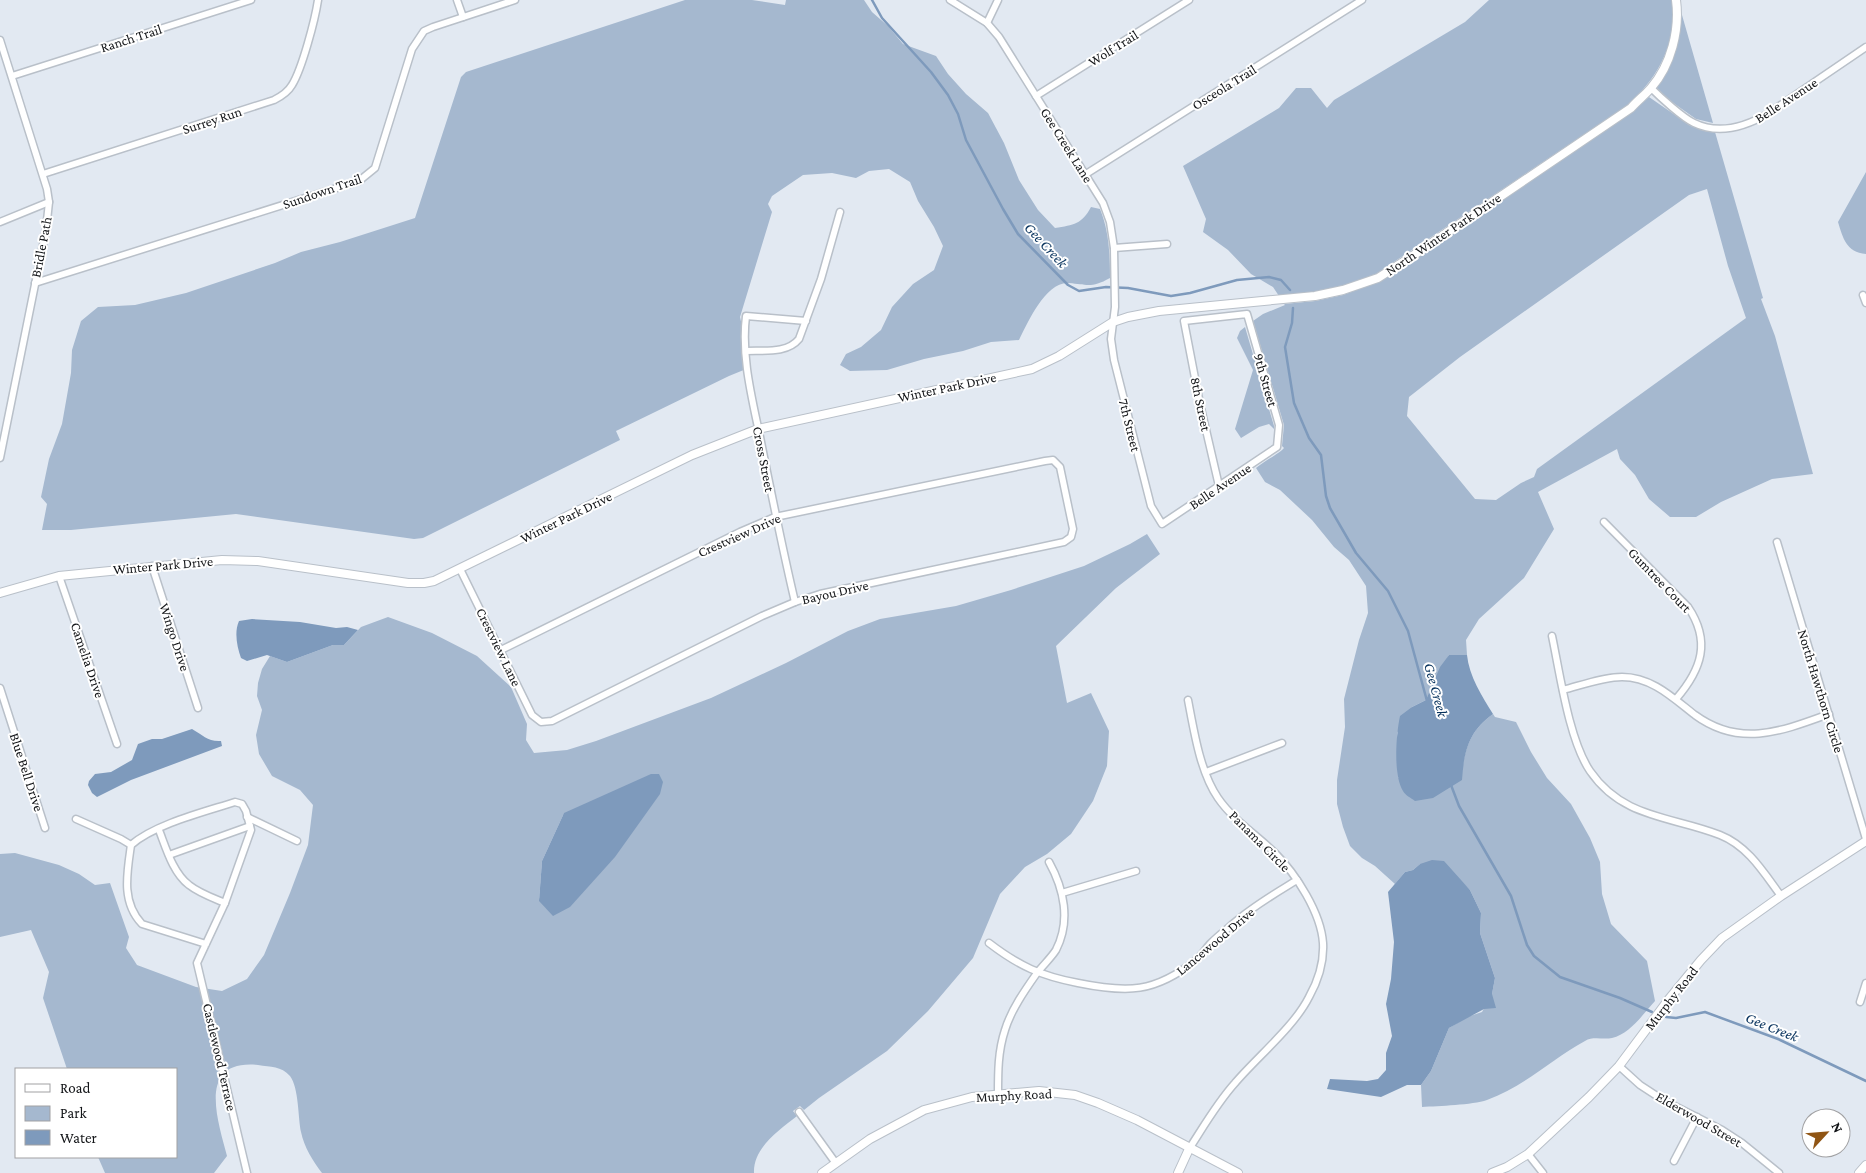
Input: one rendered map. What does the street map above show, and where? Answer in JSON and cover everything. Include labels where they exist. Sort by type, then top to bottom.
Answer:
[{"type":"street","name":"Ranch Trail","points":[[12,76],[251,0]]},
{"type":"street","name":"Surrey Run","points":[[43,174],[274,100],[285,94],[297,76],[316,13],[318,0]]},
{"type":"street","points":[[457,0],[463,17]]},
{"type":"street","name":"Sundown Trail","points":[[35,283],[359,181],[375,168],[412,49],[424,31],[433,26],[515,0]]},
{"type":"street","name":"Gee Creek Lane","points":[[950,0],[987,23],[998,37],[1086,174],[1103,204],[1110,222],[1114,248],[1115,294],[1113,322]]},
{"type":"street","points":[[987,23],[998,0]]},
{"type":"street","name":"Wolf Trail","points":[[1036,96],[1189,0]]},
{"type":"street","name":"Osceola Trail","points":[[1086,174],[1362,0]]},
{"type":"street","name":"North Winter Park Drive","points":[[1113,322],[1159,311],[1314,296],[1343,290],[1378,278],[1631,108],[1651,88],[1662,73],[1673,45],[1678,14],[1676,0]]},
{"type":"street","name":"Bridle Path","points":[[0,40],[43,174],[49,202],[46,230],[0,458]]},
{"type":"street","name":"Belle Avenue","points":[[1651,88],[1694,123],[1714,128],[1739,127],[1757,121],[1866,47]]},
{"type":"street","points":[[0,222],[49,202]]},
{"type":"street","points":[[746,351],[786,349],[799,339],[821,279],[840,212]]},
{"type":"street","points":[[1114,248],[1167,244]]},
{"type":"street","points":[[1863,295],[1866,303]]},
{"type":"street","name":"8th Street","points":[[1219,486],[1200,404],[1184,321],[1246,314]]},
{"type":"street","name":"9th Street","points":[[1246,314],[1279,425],[1277,447]]},
{"type":"street","name":"Cross Street","points":[[795,602],[758,429],[743,333],[746,316],[806,321]]},
{"type":"street","name":"Winter Park Drive","points":[[0,593],[59,576],[222,560],[243,560],[416,583],[434,580],[692,455],[758,429],[1032,369],[1059,356],[1113,322]]},
{"type":"street","name":"7th Street","points":[[1113,322],[1111,339],[1114,360],[1151,506],[1162,524]]},
{"type":"street","name":"Belle Avenue","points":[[1162,524],[1277,447]]},
{"type":"street","name":"Crestview Drive","points":[[501,650],[740,532],[776,517],[1054,460]]},
{"type":"street","name":"Bayou Drive","points":[[541,722],[552,721],[762,616],[795,602],[820,594],[1064,542],[1071,537],[1073,529],[1060,467],[1054,460]]},
{"type":"street","name":"Gumtree Court","points":[[1604,522],[1688,606],[1696,618],[1702,634],[1702,648],[1698,665],[1687,686],[1676,699]]},
{"type":"street","name":"North Hawthorn Circle","points":[[1777,542],[1866,840]]},
{"type":"street","name":"Wingo Drive","points":[[152,566],[198,708]]},
{"type":"street","name":"Crestview Lane","points":[[460,569],[532,715],[541,722]]},
{"type":"street","name":"Camelia Drive","points":[[59,576],[116,744]]},
{"type":"street","points":[[1552,636],[1576,740],[1590,771],[1623,803],[1654,816],[1721,835],[1735,844],[1759,865],[1781,896]]},
{"type":"street","points":[[1563,690],[1623,677],[1646,682],[1676,699],[1710,724],[1722,729],[1745,734],[1764,734],[1785,730],[1828,714]]},
{"type":"street","name":"Blue Bell Drive","points":[[0,688],[45,828]]},
{"type":"street","name":"Panama Circle","points":[[1188,700],[1206,772],[1218,798],[1237,820],[1276,854],[1297,880],[1309,901],[1322,931],[1323,945],[1321,968],[1316,984],[1300,1013],[1234,1084],[1189,1149]]},
{"type":"street","points":[[1206,772],[1282,743]]},
{"type":"street","points":[[169,854],[250,826],[242,804],[235,802],[185,818],[140,838],[131,845],[126,879],[128,899],[135,917],[142,924],[206,944]]},
{"type":"street","points":[[247,818],[297,841]]},
{"type":"street","points":[[76,819],[131,845]]},
{"type":"street","name":"Castlewood Terrace","points":[[247,1173],[197,963],[225,903],[251,830],[250,826]]},
{"type":"street","points":[[159,830],[181,877],[190,886],[225,903]]},
{"type":"street","name":"Murphy Road","points":[[1492,1173],[1507,1167],[1528,1154],[1589,1097],[1619,1066],[1701,960],[1722,938],[1781,896],[1866,840]]},
{"type":"street","points":[[998,1094],[998,1057],[1005,1028],[1018,1003],[1056,950],[1064,930],[1065,914],[1062,893],[1057,877],[1049,862]]},
{"type":"street","points":[[1062,893],[1136,871]]},
{"type":"street","name":"Lancewood Drive","points":[[988,943],[1009,959],[1038,973],[1066,981],[1116,989],[1144,988],[1159,983],[1197,959],[1211,943],[1236,921],[1297,880]]},
{"type":"street","points":[[1860,1002],[1866,983]]},
{"type":"street","name":"Elderwood Street","points":[[1619,1066],[1640,1085],[1663,1100],[1742,1143],[1779,1173]]},
{"type":"street","name":"Murphy Road","points":[[822,1173],[870,1139],[924,1110],[947,1102],[998,1094],[1040,1091],[1075,1094],[1137,1120],[1189,1149],[1238,1173]]},
{"type":"street","points":[[799,1112],[836,1162]]},
{"type":"street","points":[[1674,1160],[1696,1117]]},
{"type":"street","points":[[1178,1173],[1189,1149]]},
{"type":"street","points":[[1528,1154],[1543,1173]]},
{"type":"street","points":[[1859,1173],[1866,1165]]},
{"type":"green space","points":[[685,0],[752,0],[785,5],[786,0],[864,0],[872,12],[888,26],[903,44],[936,56],[948,74],[966,94],[988,113],[1004,143],[1019,180],[1038,210],[1055,228],[1077,223],[1088,213],[1091,207],[1100,209],[1108,243],[1110,278],[1094,285],[1069,283],[1061,284],[1053,289],[1045,295],[1039,304],[1019,340],[991,342],[887,370],[850,371],[840,365],[846,354],[861,347],[881,330],[892,307],[913,284],[934,270],[943,246],[918,201],[910,182],[889,169],[869,171],[856,178],[832,173],[803,175],[772,196],[768,204],[772,212],[740,317],[751,367],[616,431],[620,440],[423,538],[414,539],[236,514],[71,530],[42,530],[47,504],[41,497],[49,459],[62,424],[71,373],[72,350],[81,321],[98,307],[135,305],[186,293],[275,263],[301,252],[340,242],[415,218],[461,77],[466,72]]},
{"type":"green space","points":[[1489,0],[1672,0],[1672,31],[1664,58],[1657,71],[1649,83],[1628,105],[1376,274],[1342,286],[1314,292],[1279,296],[1273,287],[1251,274],[1228,250],[1203,232],[1206,219],[1183,166],[1279,108],[1296,88],[1311,88],[1327,108],[1334,100],[1465,22]]},
{"type":"green space","points":[[1682,15],[1713,123],[1696,119],[1655,90],[1666,72],[1673,54]]},
{"type":"green space","points":[[1649,97],[1691,126],[1715,132],[1763,298],[1761,299],[1775,336],[1813,474],[1772,479],[1721,502],[1696,517],[1670,517],[1649,499],[1635,475],[1620,459],[1617,449],[1538,492],[1554,529],[1524,578],[1479,619],[1466,640],[1467,655],[1449,655],[1426,700],[1412,707],[1397,733],[1398,778],[1461,780],[1466,752],[1478,728],[1493,714],[1495,717],[1516,722],[1547,778],[1571,804],[1590,838],[1600,862],[1602,894],[1611,924],[1647,961],[1655,1001],[1636,1023],[1619,1036],[1585,1041],[1513,1088],[1487,1100],[1455,1105],[1422,1107],[1421,1085],[1431,1071],[1449,1028],[1467,1017],[1482,1012],[1492,994],[1495,978],[1480,933],[1481,913],[1470,890],[1457,877],[1420,864],[1413,870],[1405,872],[1395,884],[1350,846],[1343,827],[1337,804],[1337,780],[1345,727],[1344,699],[1368,613],[1366,586],[1349,560],[1334,547],[1312,520],[1280,490],[1265,482],[1256,468],[1284,448],[1282,446],[1284,425],[1253,321],[1284,304],[1315,301],[1343,295],[1380,281],[1633,111]],"holes":[[[1707,189],[1728,266],[1746,318],[1537,469],[1534,477],[1521,483],[1496,500],[1475,499],[1407,416],[1409,397],[1460,357],[1689,195]]]},
{"type":"green space","points":[[1866,172],[1866,254],[1859,253],[1846,243],[1838,222]]},
{"type":"green space","points":[[1245,327],[1274,429],[1269,424],[1259,427],[1241,438],[1235,429],[1253,370],[1237,338],[1240,331]]},
{"type":"green space","points":[[1147,534],[1160,554],[1116,588],[1056,646],[1067,703],[1091,693],[1109,731],[1107,766],[1093,801],[1071,834],[1047,854],[1025,867],[1000,894],[973,958],[928,1011],[887,1051],[804,1110],[800,1106],[793,1111],[797,1116],[768,1140],[762,1148],[755,1164],[754,1173],[322,1173],[309,1154],[302,1138],[297,1095],[293,1081],[287,1073],[279,1069],[258,1065],[238,1066],[226,1072],[219,1082],[216,1095],[217,1110],[227,1156],[214,1173],[105,1173],[98,1158],[178,1158],[178,1068],[67,1068],[43,998],[49,972],[31,930],[0,937],[0,854],[15,853],[59,865],[79,874],[95,885],[110,883],[129,937],[126,948],[137,965],[196,987],[222,991],[247,979],[264,955],[290,893],[308,845],[313,805],[300,790],[272,776],[259,754],[256,735],[262,710],[257,696],[258,683],[262,669],[270,656],[287,662],[333,645],[344,645],[361,627],[388,617],[432,633],[477,656],[511,687],[527,724],[526,740],[534,753],[567,750],[711,698],[786,663],[848,631],[880,619],[956,606],[1084,566]],"holes":[[[564,813],[539,901],[542,861]]]},
{"type":"water","points":[[252,619],[300,622],[358,630],[344,645],[333,645],[287,662],[267,655],[247,661],[241,658],[237,630],[239,621]]},
{"type":"water","points":[[1449,655],[1467,655],[1473,678],[1493,714],[1478,728],[1469,743],[1464,760],[1462,780],[1433,798],[1415,801],[1404,792],[1398,775],[1397,733],[1400,716],[1426,700],[1440,667]]},
{"type":"water","points":[[192,729],[209,739],[221,741],[222,746],[131,780],[97,797],[92,793],[88,785],[95,774],[111,772],[132,760],[138,744],[152,739],[162,739]]},
{"type":"water","points":[[651,774],[659,774],[663,782],[660,794],[615,857],[570,907],[553,916],[539,901],[542,861],[564,813]]},
{"type":"water","points":[[1432,860],[1444,861],[1470,890],[1481,913],[1480,933],[1495,978],[1492,994],[1496,1008],[1484,1009],[1449,1028],[1431,1071],[1421,1085],[1407,1085],[1381,1097],[1327,1089],[1330,1079],[1367,1081],[1378,1079],[1386,1070],[1386,1053],[1392,1036],[1386,1004],[1391,979],[1394,942],[1388,892],[1405,872]]},
{"type":"waterway","name":"Gee Creek","points":[[872,0],[882,18],[931,72],[948,95],[958,114],[966,140],[1018,234],[1068,285],[1079,291],[1106,287],[1128,288],[1171,296],[1190,293],[1237,280],[1269,277],[1281,280],[1290,290]]},
{"type":"waterway","name":"Gee Creek","points":[[1293,308],[1292,323],[1285,347],[1294,403],[1309,438],[1321,455],[1326,496],[1330,508],[1356,553],[1388,591],[1408,631],[1427,701]]},
{"type":"waterway","name":"Gee Creek","points":[[1451,785],[1459,806],[1511,896],[1527,945],[1534,956],[1560,977],[1620,998],[1652,1012]]},
{"type":"waterway","name":"Gee Creek","points":[[1666,1017],[1676,1018],[1705,1012],[1778,1039],[1866,1081]]}]
